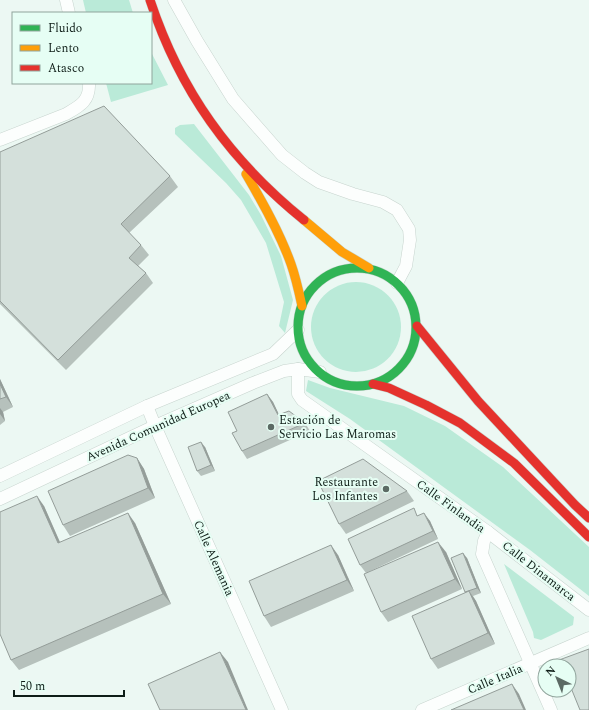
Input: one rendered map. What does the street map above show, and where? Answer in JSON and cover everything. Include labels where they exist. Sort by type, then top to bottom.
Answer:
[{"type":"main road","points":[[150,0],[160,30],[178,68],[194,97],[214,128],[234,153],[280,201],[342,252],[370,269],[389,277],[397,283],[411,302],[415,314],[415,341],[409,356],[400,368],[387,378],[373,384],[359,386],[345,384],[331,380],[311,364],[304,353],[300,342],[298,330],[299,318],[302,306],[309,293],[318,283],[330,275],[342,270],[356,268],[370,269]]},
{"type":"main road","points":[[234,153],[266,210],[283,245],[292,267],[302,306]]},
{"type":"main road","points":[[416,326],[478,401],[575,505],[589,518]]},
{"type":"main road","points":[[373,384],[389,388],[426,404],[460,423],[514,463],[589,537]]},
{"type":"street","points":[[66,0],[70,12]]},
{"type":"street","points":[[174,0],[197,41],[233,99],[282,155],[305,174],[319,182],[352,194],[383,202],[397,210],[409,229],[410,240],[406,266],[397,283]]},
{"type":"street","points":[[0,140],[66,114],[76,108],[86,101],[90,92],[89,84]]},
{"type":"street","name":"Avenida Comunidad Europea","points":[[0,476],[147,406],[273,354],[298,330]]},
{"type":"street","name":"Avenida Comunidad Europea","points":[[0,499],[155,426],[253,383],[284,372],[298,370],[320,372]]},
{"type":"street","name":"Calle Finlandia","points":[[298,370],[298,394],[302,400],[488,532],[484,541],[482,554],[551,710]]},
{"type":"street","name":"Calle Alemania","points":[[147,406],[282,710]]},
{"type":"street","name":"Calle Dinamarca","points":[[488,532],[589,610]]},
{"type":"street","name":"Calle Italia","points":[[422,710],[589,638]]},
{"type":"green space","points":[[83,0],[129,0],[133,12],[86,12]]},
{"type":"green space","points":[[152,54],[168,85],[111,102],[106,84],[152,84]]},
{"type":"green space","points":[[194,124],[249,195],[261,215],[281,256],[293,300],[285,333],[279,326],[284,302],[266,243],[241,200],[226,183],[175,134],[175,128],[180,125]]},
{"type":"green space","points":[[356,282],[373,285],[388,295],[398,310],[401,327],[398,344],[388,359],[373,369],[356,372],[339,369],[324,359],[314,344],[311,327],[314,310],[324,295],[339,285]]},
{"type":"green space","points":[[308,380],[330,388],[404,406],[445,426],[503,467],[589,547],[589,596],[530,550],[350,419],[306,391]]},
{"type":"green space","points":[[504,564],[574,617],[573,625],[541,640],[534,638],[533,632]]},
{"type":"building","points":[[104,106],[170,176],[121,224],[141,245],[129,258],[146,273],[58,360],[0,301],[0,152]]},
{"type":"building","points":[[0,384],[6,397],[0,399]]},
{"type":"building","name":"Estación de Servicio Las Maromas","points":[[267,394],[278,415],[289,411],[305,423],[242,451],[232,433],[237,431],[228,412]]},
{"type":"building","points":[[201,442],[211,465],[197,471],[188,447]]},
{"type":"building","points":[[128,455],[137,458],[148,488],[63,525],[48,491]]},
{"type":"building","points":[[363,459],[407,491],[339,524],[318,481]]},
{"type":"building","points":[[37,496],[58,543],[128,513],[163,594],[11,660],[0,634],[0,512]]},
{"type":"building","points":[[414,508],[417,516],[424,513],[433,531],[360,565],[348,539]]},
{"type":"building","points":[[438,542],[455,579],[381,612],[364,574]]},
{"type":"building","points":[[331,545],[347,580],[264,616],[249,581]]},
{"type":"building","points":[[463,553],[477,588],[465,592],[451,558]]},
{"type":"building","points":[[469,591],[488,633],[431,659],[412,616]]},
{"type":"building","points":[[589,649],[589,710],[580,710],[575,698],[577,698],[577,658],[564,658]]},
{"type":"building","points":[[220,652],[246,710],[160,710],[148,684]]},
{"type":"building","points":[[512,684],[524,710],[451,710]]},
{"type":"traffic: fast","points":[[357,268],[368,269],[380,273],[399,285],[411,304],[415,316],[416,327],[415,338],[411,350],[399,369],[380,381],[368,385],[357,386],[346,385],[334,381],[315,369],[303,350],[299,338],[298,327],[299,316],[303,304],[315,285],[334,273],[346,269],[357,268]]},
{"type":"traffic: slow","points":[[246,174],[271,218],[287,252],[299,290],[302,306]]},
{"type":"traffic: slow","points":[[304,220],[342,252],[369,268]]},
{"type":"traffic: jam","points":[[150,0],[162,33],[176,64],[192,94],[210,122],[253,173],[277,197],[304,220]]},
{"type":"traffic: jam","points":[[417,326],[478,401],[575,505],[589,518]]},
{"type":"traffic: jam","points":[[373,384],[389,388],[460,423],[514,463],[589,537]]},
{"type":"place","name":"Estación de Servicio Las Maromas","points":[[271,427]]},
{"type":"place","name":"Restaurante Los Infantes","points":[[386,489]]}]
